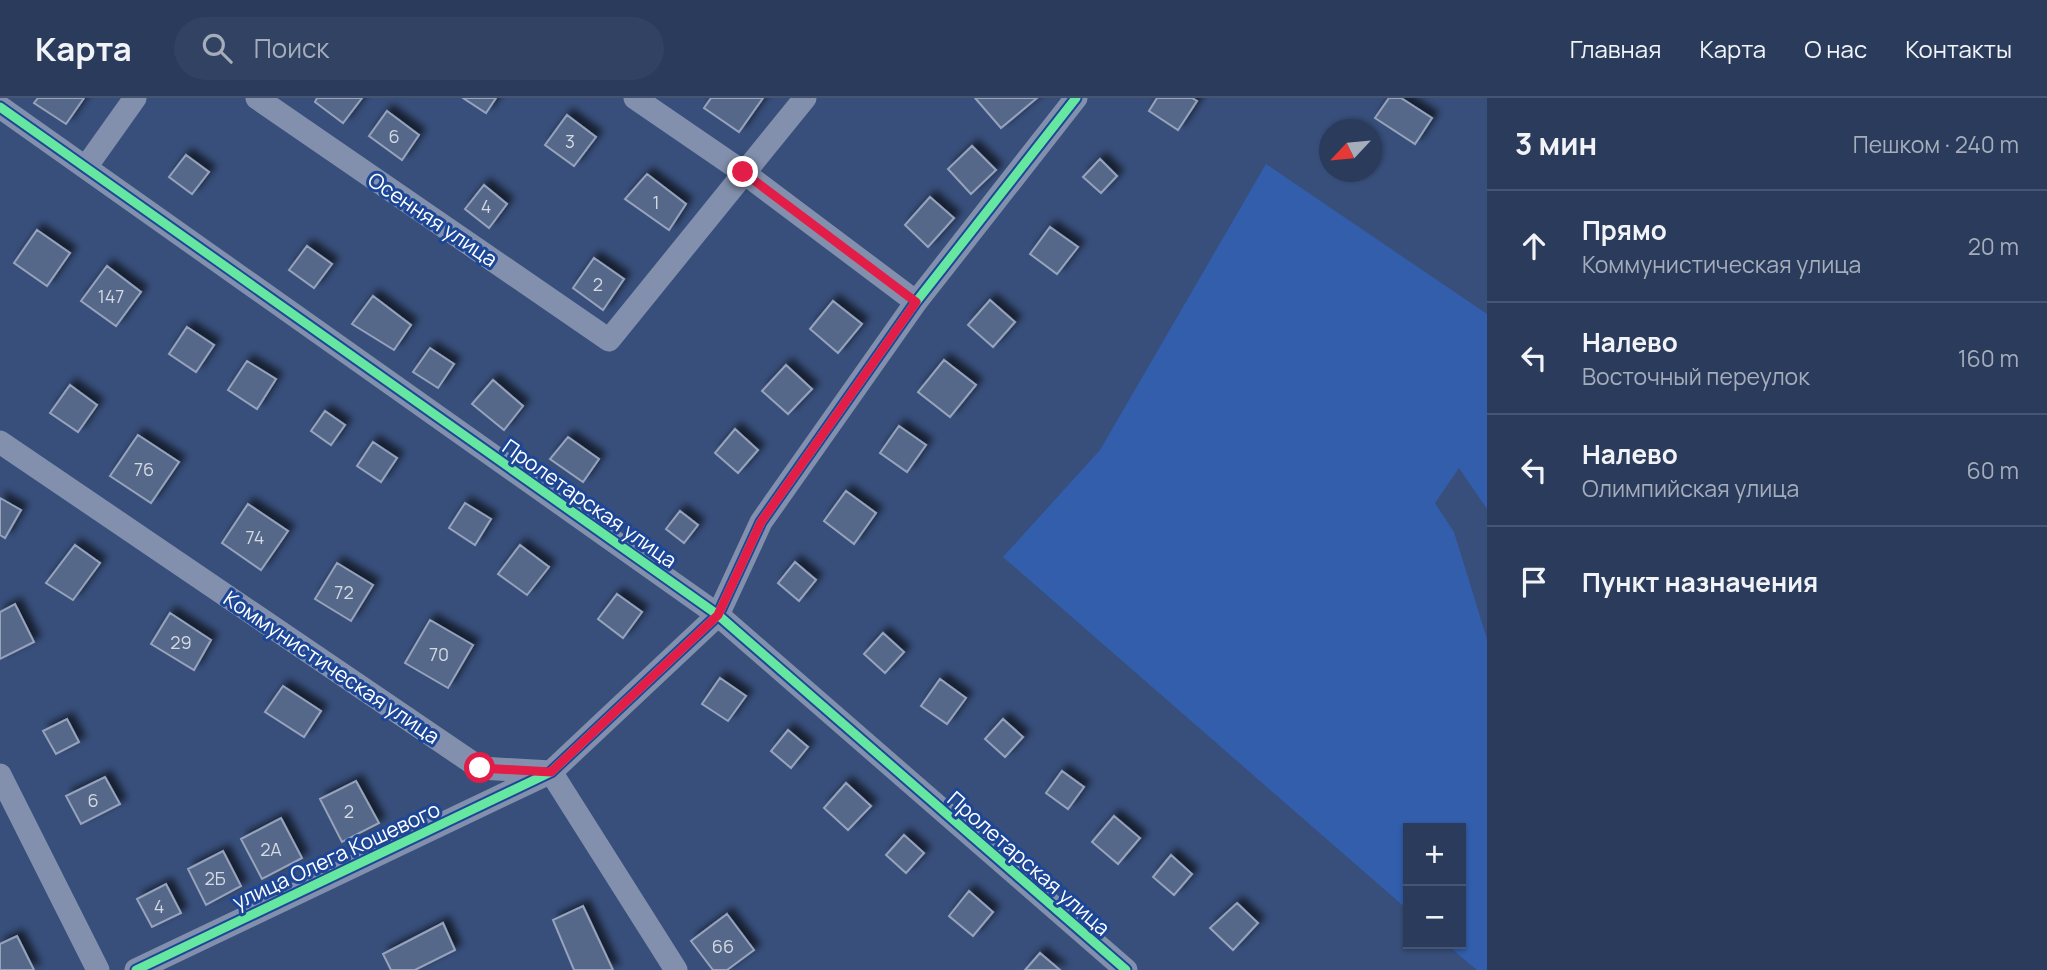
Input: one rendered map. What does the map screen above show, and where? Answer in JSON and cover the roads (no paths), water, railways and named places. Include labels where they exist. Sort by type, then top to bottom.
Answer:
[{"type":"street","points":[[86,167],[135,98]]},
{"type":"street","name":"Осенняя улица","points":[[257,98],[609,340],[743,172]]},
{"type":"street","points":[[635,98],[743,172],[916,302]]},
{"type":"street","points":[[743,172],[805,98]]},
{"type":"street","points":[[718,615],[761,522],[916,302],[1076,98]]},
{"type":"street","name":"Пролетарская улица","points":[[0,107],[718,615],[1126,970]]},
{"type":"street","name":"Коммунистическая улица","points":[[0,442],[480,768],[551,772]]},
{"type":"street","name":"улица Олега Кошевого","points":[[136,970],[551,772],[718,615]]},
{"type":"street","points":[[551,772],[676,970]]},
{"type":"street","points":[[0,775],[98,970]]}]
